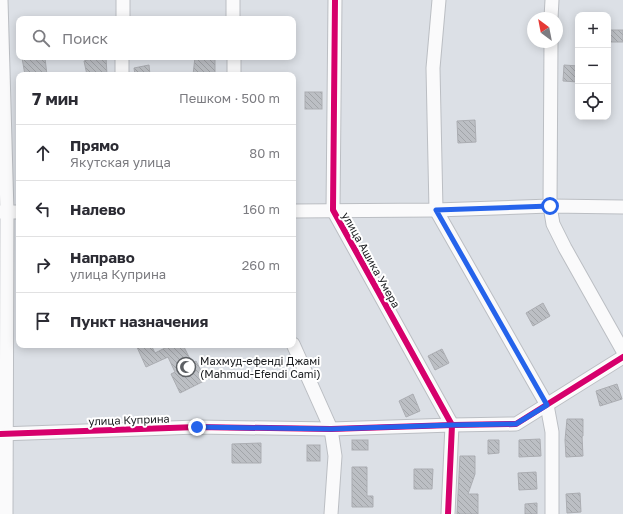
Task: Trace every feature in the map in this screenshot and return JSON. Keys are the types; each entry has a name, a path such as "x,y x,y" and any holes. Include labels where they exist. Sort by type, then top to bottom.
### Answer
{"street":[{"path":"2,0 9,212 3,434 6,514"},
{"path":"123,0 123,16"},
{"path":"233,0 233,16"},
{"name":"улица Ашика Умера","path":"335,0 333,210 452,425"},
{"path":"439,0 433,68 436,210 547,405 552,432 552,514"},
{"path":"551,12 552,0"},
{"path":"551,48 550,206 554,224 565,248 623,351"},
{"path":"122,60 122,72"},
{"path":"234,60 234,72"},
{"path":"296,211 436,210 550,206 623,207"},
{"path":"295,348 331,429 335,456 332,514"},
{"name":"улица Куприна","path":"3,434 197,427 331,429 516,424 623,357"},
{"path":"448,514 452,425"}],"building":[{"path":"611,30 623,30 623,42 611,42"},
{"path":"22,60 45,60 47,72 24,72"},
{"path":"106,60 107,72 86,72 84,61"},
{"path":"195,60 215,60 215,72 193,72"},
{"path":"149,65 150,72 135,72 134,68"},
{"path":"564,65 575,66 575,82 563,81"},
{"path":"305,92 322,92 322,109 305,109"},
{"path":"475,120 476,142 458,143 457,121"},
{"path":"543,303 550,316 533,326 526,313"},
{"name":"Махмуд-ефенді Джамі (Mahmud-Efendi Cami)","path":"137,348 152,348 155,353 165,348 184,348 192,363 196,361 206,380 180,393 171,374 175,372 168,357 146,367"},
{"path":"442,349 449,363 435,370 428,356"},
{"path":"617,384 622,399 600,406 596,391"},
{"path":"413,394 420,411 406,417 399,401"},
{"path":"567,419 583,419 583,456 566,457 565,440"},
{"path":"540,439 541,456 519,457 519,440"},
{"path":"352,440 368,440 368,450 352,450"},
{"path":"488,440 499,440 499,453 488,454"},
{"path":"261,443 261,463 232,463 232,444"},
{"path":"307,445 320,445 320,461 307,461"},
{"path":"460,456 475,456 475,474 468,494 478,494 478,514 457,514"},
{"path":"352,467 367,467 367,496 373,496 373,507 352,507"},
{"path":"414,469 433,469 432,489 414,489"},
{"path":"536,472 537,489 519,490 518,473"},
{"path":"580,493 581,512 567,513 566,494"},
{"path":"537,503 537,514 525,514 525,504"}],"cycle path":[{"path":"335,0 333,210 452,425 448,514"},
{"path":"0,434 197,427 331,429 516,424 623,357"}],"place":[{"name":"Махмуд-ефенді Джамі (Mahmud-Efendi Cami)","path":"186,367"}],"route":[{"path":"197,427 331,429 516,424 547,405 436,210 550,206"}]}
